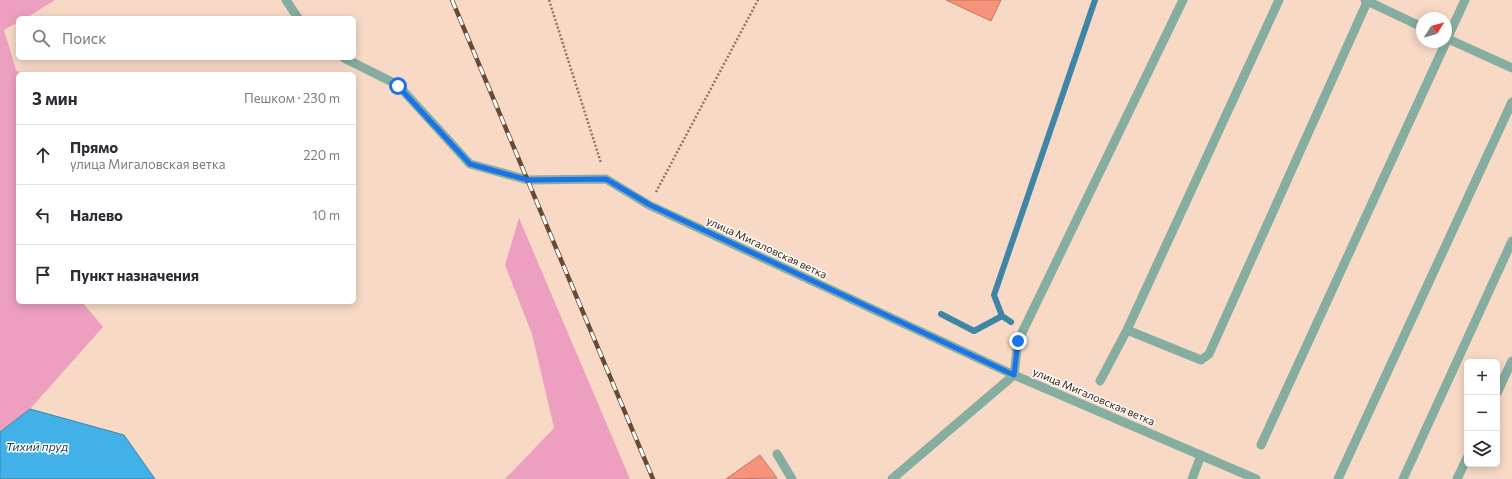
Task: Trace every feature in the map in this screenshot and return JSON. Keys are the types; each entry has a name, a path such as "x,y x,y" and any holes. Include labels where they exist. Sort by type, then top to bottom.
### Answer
{"lane":[{"path":"286,0 297,16"},
{"path":"892,479 1014,375 1018,341 1183,0"},
{"path":"1100,382 1127,330 1279,0"},
{"path":"1127,330 1201,360 1209,354 1367,0 1416,24"},
{"path":"1452,27 1465,0"},
{"path":"1452,43 1512,68"},
{"path":"1261,445 1442,48"},
{"path":"348,60 398,86 470,164 528,180 606,179"},
{"path":"1338,479 1512,102"},
{"name":"улица Мигаловская ветка","path":"606,179 650,205 1014,375 1256,479"},
{"path":"1403,479 1512,241"},
{"path":"1500,387 1512,361"},
{"path":"777,454 792,479"},
{"path":"1192,479 1201,455"},
{"path":"1457,479 1464,464"}],"path":[{"path":"549,0 606,179"},
{"path":"650,205 758,0"}],"shaded area":[{"path":"0,0 55,0 29,16 16,16 16,23 4,30 16,70 18,72 16,72 16,304 84,304 103,327 30,409 0,432"},
{"path":"519,218 630,479 505,479 554,428 532,334 505,265"}],"water":[{"name":"Тихий пруд","path":"30,409 124,435 155,479 0,479 0,432"}],"building":[{"path":"946,0 1001,0 991,21"},
{"path":"760,455 777,478 726,479"}],"waterway":[{"path":"1011,322 1002,316 994,295 1095,0"},
{"path":"941,314 974,331 1002,316"}],"railway":[{"path":"452,0 653,479"}],"route":[{"path":"398,86 470,164 528,180 606,179 650,205 1014,375 1018,341"}]}
